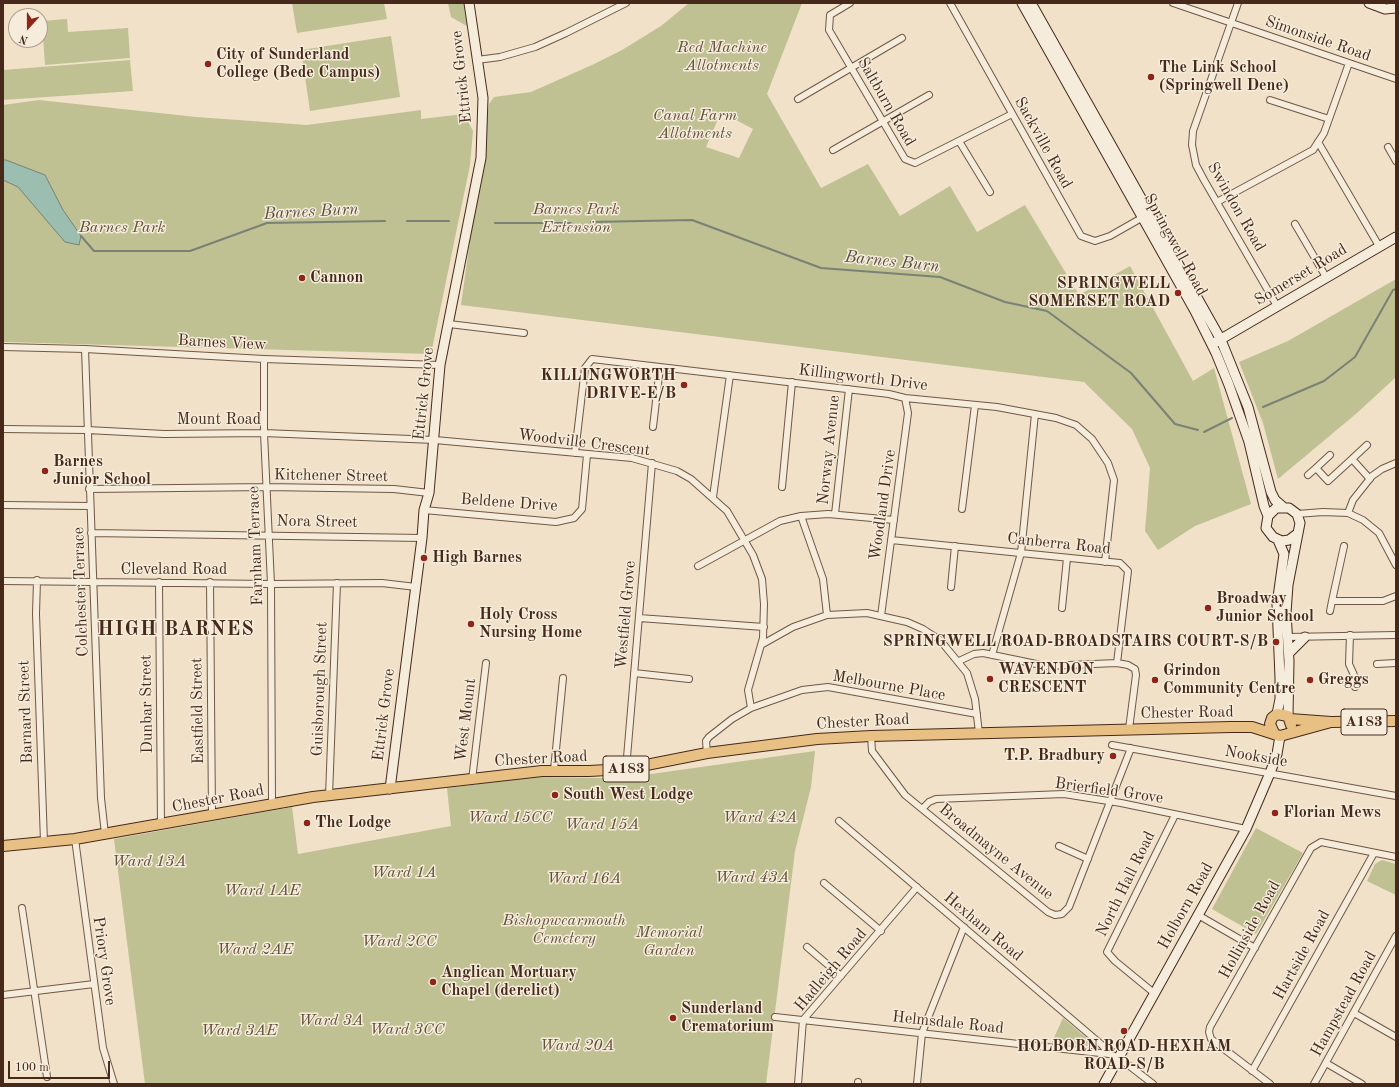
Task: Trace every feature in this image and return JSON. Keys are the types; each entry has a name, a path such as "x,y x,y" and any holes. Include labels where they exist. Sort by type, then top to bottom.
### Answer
{"main road":[{"name":"Ettrick Grove","path":"390,789 422,538 424,510 429,493 435,440 440,365 481,158 483,98 468,3"},
{"name":"Springwell Road","path":"1022,3 1146,216 1221,340 1248,407 1271,492 1275,500 1283,507 1291,509 1297,514"},
{"name":"Springwell Road","path":"1031,3 1146,216 1212,344 1230,385 1249,442 1264,506 1268,516 1266,528 1270,535 1278,540 1284,554 1277,604 1280,678 1274,717"},
{"path":"1369,3 1385,9 1396,8"},
{"name":"Somerset Road","path":"1212,344 1396,237"},
{"path":"1268,516 1276,508 1283,507"},
{"path":"1274,717 1270,728 1280,734 1291,726 1289,718 1289,653 1286,613 1297,534 1300,523 1297,514"},
{"path":"1278,540 1289,540 1297,534"},
{"path":"1289,653 1306,637"},
{"name":"A183","path":"1274,717 1331,722 1396,721"},
{"name":"Chester Road","path":"1252,727 1274,717"},
{"name":"A183","path":"1280,734 1331,722"},
{"name":"Chester Road","path":"3,846 75,839 162,825 272,804 329,796 554,770 589,771 626,769 707,753 817,739 979,733 1252,727 1280,734"},
{"name":"Holborn Road","path":"1104,1084 1246,829 1277,754 1280,734"}],"street":[{"path":"477,60 500,57 534,47 626,3"},
{"name":"Saltburn Road","path":"850,3 830,15 828,30 905,159 915,163 1012,114"},
{"name":"Sackville Road","path":"950,3 1081,236 1095,241 1110,236 1146,216"},
{"name":"Simonside Road","path":"1172,3 1396,79"},
{"name":"Swindon Road","path":"1238,3 1193,131 1192,145 1196,165 1278,306"},
{"path":"798,99 902,38"},
{"path":"1217,202 1313,150 1324,133 1349,63"},
{"path":"833,150 882,120 929,95"},
{"path":"1270,100 1329,119"},
{"path":"959,141 990,192"},
{"path":"1318,142 1379,246"},
{"path":"1388,146 1396,161"},
{"path":"1295,224 1326,277"},
{"path":"448,324 524,333"},
{"name":"Barnes View","path":"3,348 85,349 264,359 440,365"},
{"name":"Colchester Terrace","path":"85,349 101,798 105,834"},
{"name":"Farnham Terrace","path":"264,359 264,433 271,584 272,804"},
{"name":"Killingworth Drive","path":"575,453 585,368 592,359 849,389 888,394 905,398 975,405 1056,418 1076,425 1092,439 1108,463 1114,480 1105,562"},
{"path":"652,427 660,367"},
{"path":"713,497 730,375"},
{"path":"782,487 792,382"},
{"name":"Norway Avenue","path":"835,514 849,389"},
{"name":"Woodland Drive","path":"881,616 908,413 905,398"},
{"path":"962,509 975,405"},
{"path":"992,655 1021,553 1035,414"},
{"name":"Mount Road","path":"3,429 87,430 164,434 264,433 435,440"},
{"name":"Woodville Crescent","path":"435,440 632,458 677,471 691,479 713,497 727,511 745,540 762,579 764,627 761,645 747,693 751,708"},
{"path":"1316,468 1328,481 1367,445"},
{"name":"Beldene Drive","path":"424,510 556,522 574,518 582,509 587,455"},
{"path":"1308,475 1330,455"},
{"path":"1352,459 1370,478"},
{"name":"Westfield Grove","path":"626,769 652,463"},
{"path":"1348,513 1353,500 1370,478 1382,468 1396,463"},
{"name":"Kitchener Street","path":"89,489 267,487 394,490 429,493"},
{"path":"3,505 90,506"},
{"path":"1297,514 1323,512 1348,513 1363,520 1379,533 1396,565"},
{"path":"698,566 780,521 801,516 835,514 894,520"},
{"path":"801,516 823,579 828,615"},
{"name":"Nora Street","path":"91,533 269,534 422,538"},
{"name":"Canberra Road","path":"891,540 1120,563 1128,571 1117,663"},
{"path":"950,587 955,546"},
{"path":"1330,611 1344,546"},
{"path":"1062,608 1067,558"},
{"name":"Cleveland Road","path":"3,581 37,580 271,584 382,583 416,587"},
{"name":"Barnard Street","path":"37,580 36,614 44,842"},
{"name":"Dunbar Street","path":"159,582 162,825"},
{"name":"Eastfield Street","path":"210,582 212,816"},
{"name":"Guisborough Street","path":"329,796 337,583"},
{"path":"1332,601 1383,601 1396,596"},
{"path":"761,645 793,627 828,615 867,613 907,622 923,629 940,640 959,661 967,673 972,686 979,733"},
{"path":"639,618 764,627"},
{"path":"1350,635 1349,664 1354,675 1355,688"},
{"path":"1288,637 1396,635"},
{"path":"959,661 974,654 992,655 1030,664 1046,666 1117,663 1128,665 1135,669 1136,675 1129,730"},
{"name":"West Mount","path":"472,780 486,663"},
{"path":"1377,664 1396,663"},
{"path":"634,673 689,679"},
{"path":"554,770 563,678"},
{"name":"Melbourne Place","path":"751,708 802,690 828,687 977,714"},
{"path":"707,753 706,741 709,737 732,719 751,708"},
{"name":"Broadmayne Avenue","path":"871,736 872,751 905,795 1051,914 1058,915 1067,910 1112,802 1131,748"},
{"name":"Nookside","path":"1112,745 1396,796"},
{"path":"1116,788 1121,803"},
{"name":"Brierfield Grove","path":"922,809 929,802 936,799 1064,794 1121,803 1246,829"},
{"path":"1103,800 1108,810"},
{"name":"North Hall Road","path":"1154,993 1115,961 1107,952 1175,815"},
{"name":"Hexham Road","path":"839,821 1102,1045 1108,1054"},
{"name":"Priory Grove","path":"75,839 103,1048 114,1084"},
{"name":"Hollinside Road","path":"1270,1084 1213,1041 1209,1032 1255,948 1311,848 1321,842 1396,857"},
{"path":"1059,846 1088,859"},
{"name":"Hartside Road","path":"1252,1071 1374,853"},
{"path":"824,883 880,931"},
{"name":"Hadleigh Road","path":"798,1084 804,1020 917,888"},
{"path":"22,908 36,991 47,1077"},
{"path":"1198,915 1255,948"},
{"path":"917,1084 922,1033 964,927"},
{"name":"Hampstead Road","path":"1314,1084 1396,936"},
{"path":"807,947 841,976"},
{"path":"3,995 94,984"},
{"path":"1354,1013 1396,1037"},
{"name":"Helmsdale Road","path":"775,1017 1108,1054 1118,1057"},
{"path":"1118,1057 1153,1084"},
{"path":"1326,1063 1362,1084"}],"green space":[{"path":"292,3 384,3 387,19 297,33"},
{"path":"448,3 469,3 472,29 451,17"},
{"name":"Barnes Park Extension","path":"689,3 802,3 767,94 821,188 868,164 900,216 950,186 977,232 1025,205 1079,295 1130,266 1193,381 1214,368 1251,504 1195,526 1158,550 1145,531 1150,468 1132,429 1084,382 461,305 489,104 494,97 531,92 622,50 661,26","holes":["721,112 753,129 739,158 706,147"]},
{"path":"67,19 68,32 128,28 130,58 45,65 44,48 48,48 48,21"},
{"path":"391,36 400,97 310,111 301,50"},
{"path":"130,60 133,91 3,100 3,70"},
{"name":"Barnes Park","path":"39,100 196,117 307,125 421,110 421,119 464,114 473,131 470,165 431,354 3,342 3,105"},
{"path":"1396,279 1396,377 1357,413 1278,479 1263,423 1239,362 1288,341"},
{"name":"Bishopwearmouth Cemetery","path":"815,751 811,787 795,851 766,1084 145,1084 114,839 292,807 298,854 451,826 447,788 536,777 602,778 637,776"},
{"path":"1256,828 1303,853 1256,934 1212,909"},
{"path":"1382,860 1396,864 1396,895 1367,881 1375,864"},
{"path":"1063,1018 1097,1047 1052,1042"}],"shaded area":[{"path":"3,160 45,175 63,210 81,236 79,245 65,242 18,187 3,180"}],"waterway":[{"name":"Barnes Burn","path":"591,222 692,220 821,268 940,277 1005,302 1047,311 1131,373 1175,424 1198,430"},
{"name":"Barnes Burn","path":"81,236 94,251 190,251 267,223 385,221"},
{"name":"Barnes Burn","path":"407,221 449,221"},
{"path":"495,223 571,223"},
{"name":"Barnes Burn","path":"1263,407 1324,381 1355,357 1393,290 1396,289"},
{"path":"1204,432 1232,418"}],"place":[{"name":"City of Sunderland College (Bede Campus)","path":"208,64"},
{"name":"The Link School (Springwell Dene)","path":"1151,77"},
{"name":"Cannon","path":"302,278"},
{"name":"SPRINGWELL SOMERSET ROAD","path":"1178,293"},
{"name":"KILLINGWORTH DRIVE-E/B","path":"684,385"},
{"name":"Barnes Junior School","path":"45,471"},
{"name":"High Barnes","path":"424,558"},
{"name":"Broadway Junior School","path":"1208,608"},
{"name":"Holy Cross Nursing Home","path":"471,624"},
{"name":"SPRINGWELL ROAD-BROADSTAIRS COURT-S/B","path":"1276,642"},
{"name":"WAVENDON CRESCENT","path":"990,679"},
{"name":"Grindon Community Centre","path":"1155,680"},
{"name":"Greggs","path":"1310,680"},
{"name":"T.P. Bradbury","path":"1113,756"},
{"name":"South West Lodge","path":"555,795"},
{"name":"Florian Mews","path":"1275,813"},
{"name":"The Lodge","path":"307,823"},
{"name":"Anglican Mortuary Chapel (derelict)","path":"433,982"},
{"name":"Sunderland Crematorium","path":"673,1018"},
{"name":"HOLBORN ROAD-HEXHAM ROAD-S/B","path":"1124,1031"}],"district":[{"name":"HIGH BARNES","path":"176,630"}],"park label":[{"name":"Red Machine Allotments","path":"722,57"},
{"name":"Canal Farm Allotments","path":"695,125"},
{"name":"Ward 15CC","path":"510,818"},
{"name":"Ward 42A","path":"760,818"},
{"name":"Ward 15A","path":"602,825"},
{"name":"Ward 13A","path":"149,862"},
{"name":"Ward 1A","path":"404,873"},
{"name":"Ward 43A","path":"752,878"},
{"name":"Ward 16A","path":"584,879"},
{"name":"Ward 1AE","path":"262,891"},
{"name":"Ward 2CC","path":"399,942"},
{"name":"Memorial Garden","path":"669,942"},
{"name":"Ward 2AE","path":"255,950"},
{"name":"Ward 3A","path":"331,1021"},
{"name":"Ward 3CC","path":"407,1030"},
{"name":"Ward 3AE","path":"239,1031"},
{"name":"Ward 20A","path":"577,1046"}]}
